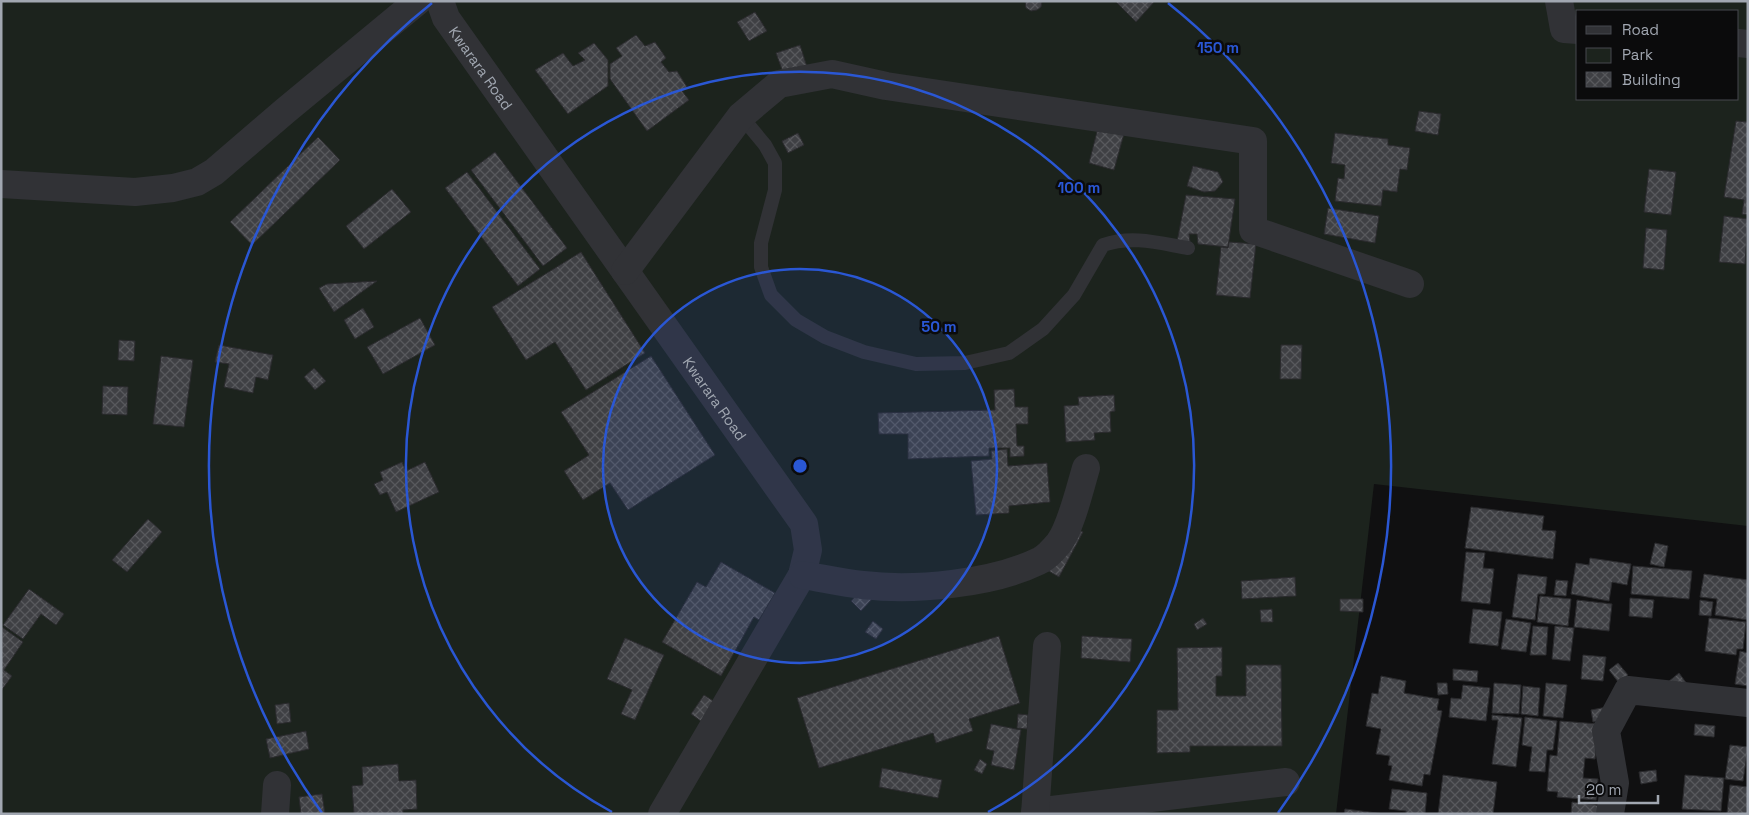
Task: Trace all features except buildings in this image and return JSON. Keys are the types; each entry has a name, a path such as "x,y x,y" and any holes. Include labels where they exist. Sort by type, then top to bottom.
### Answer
{"street":[{"path":"1,184 135,192 173,188 197,182 214,172 418,1"},
{"name":"Kwarara Road","path":"440,1 446,18 804,524 808,550 802,575 662,814"},
{"path":"1559,1 1564,29 1576,30"},
{"path":"624,270 741,116 779,84 832,74 886,86 1253,141 1253,230 1410,284"},
{"path":"802,575 863,585 910,587 973,581 1018,569 1041,560 1059,543 1073,511 1086,468"},
{"path":"1047,646 1035,813 1286,782"},
{"path":"1610,814 1615,783 1606,731 1628,690 1748,703"},
{"path":"275,814 277,784"}],"lane":[{"path":"741,116 765,144 775,163 776,190 761,243 761,268 771,294 796,320 826,337 864,352 916,364 965,363 1009,352 1043,329 1074,295 1103,245 1116,240 1133,239 1188,248"}],"green space":[{"path":"1,1 1748,1 1748,526 1374,484 1336,814 1,814"}]}
